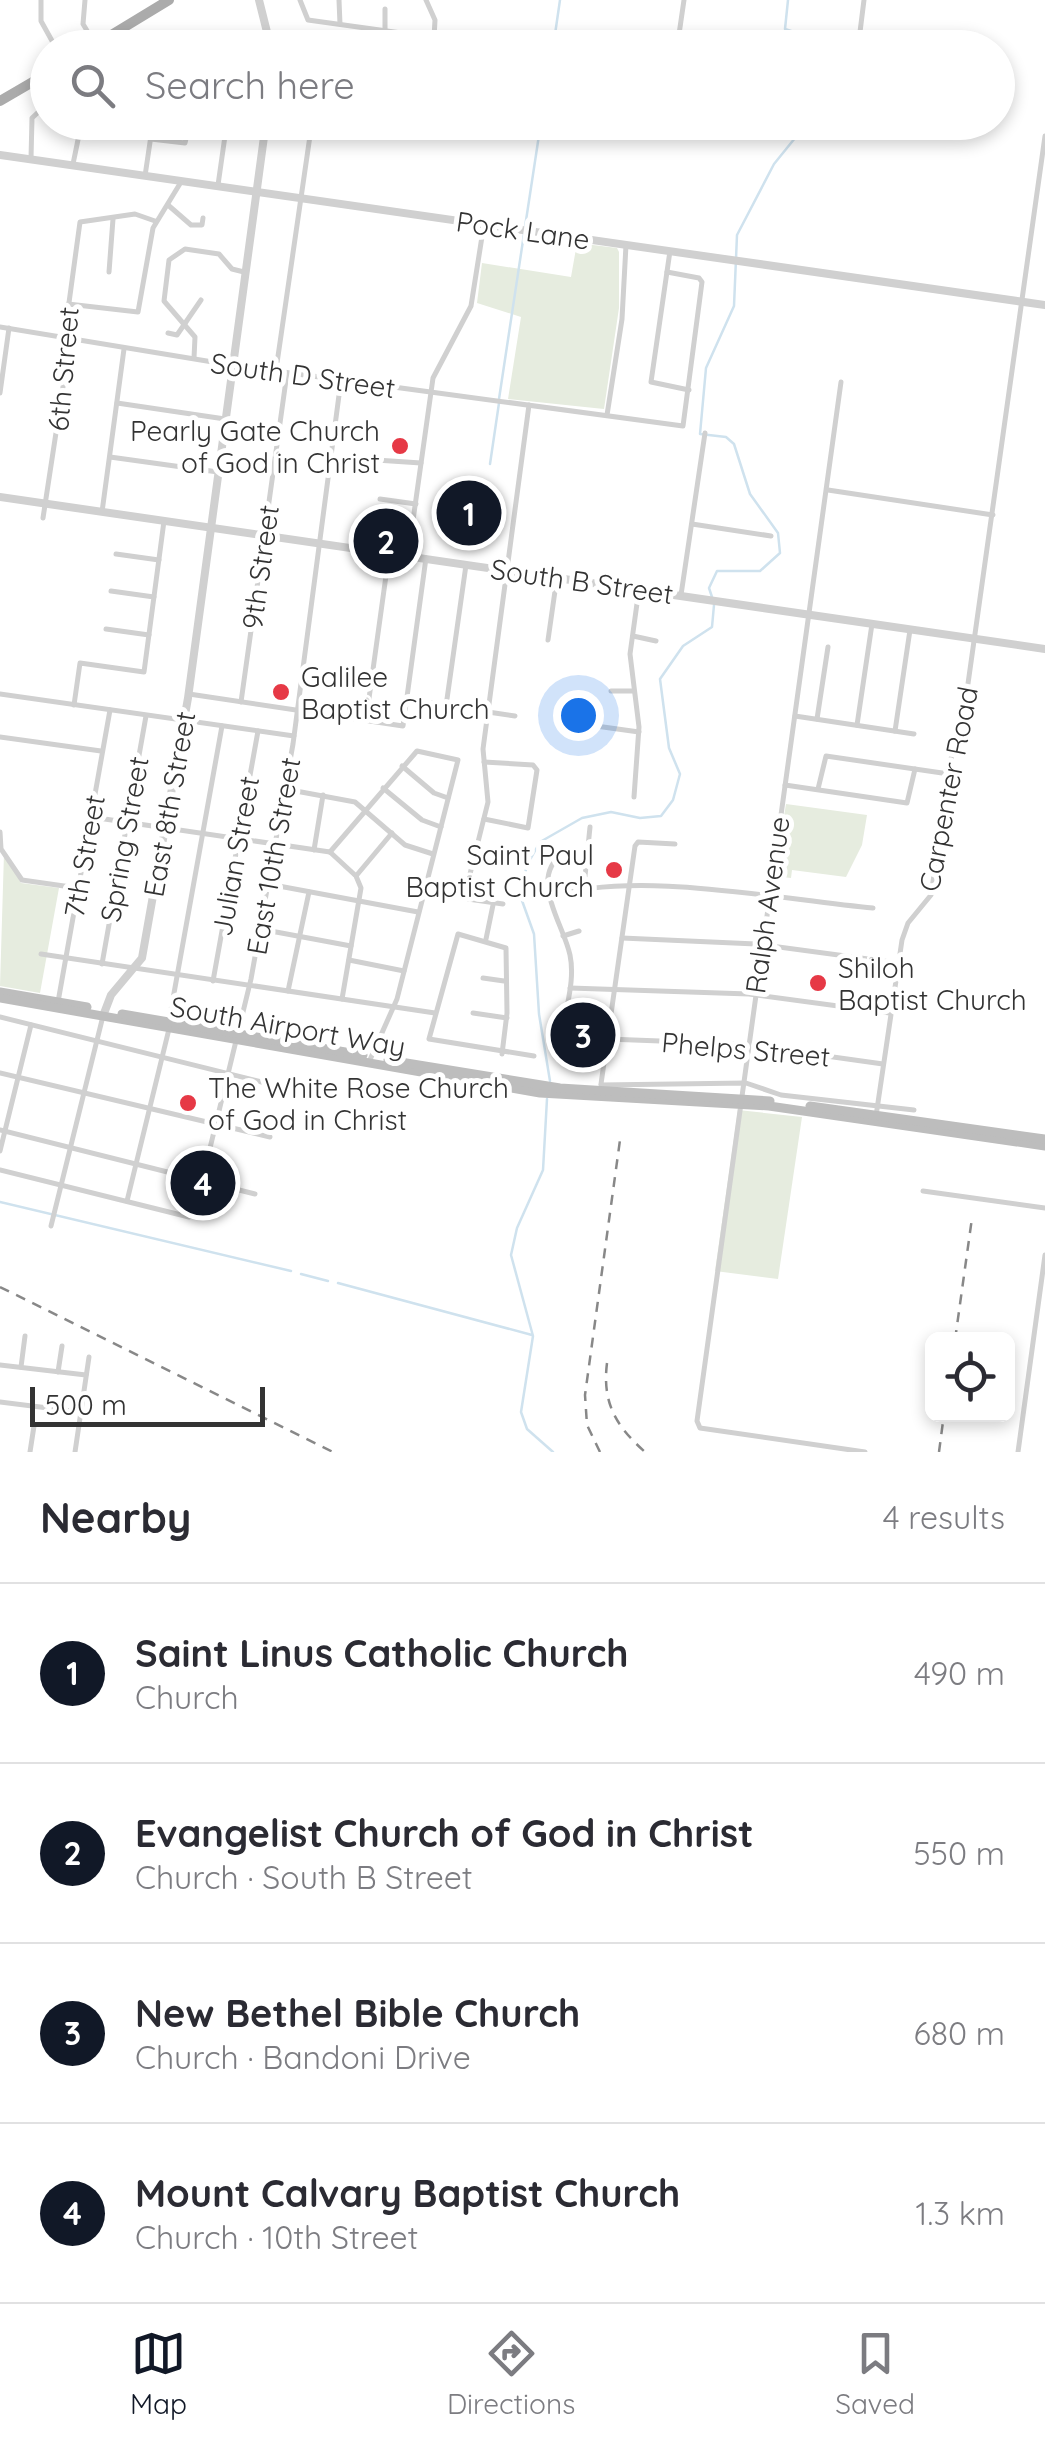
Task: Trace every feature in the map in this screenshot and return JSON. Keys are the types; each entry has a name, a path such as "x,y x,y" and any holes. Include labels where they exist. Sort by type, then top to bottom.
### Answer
{"main road":[{"path":"119,30 169,0"},
{"path":"0,102 30,84"},
{"name":"South Airport Way","path":"0,995 58,1002 104,1014"},
{"name":"South Airport Way","path":"0,995 549,1090 738,1100 1045,1143"},
{"name":"South Airport Way","path":"549,1090 600,1088 877,1112 1045,1143"}],"street":[{"path":"41,0 41,21 46,30"},
{"path":"85,30 86,0"},
{"path":"259,0 266,30"},
{"path":"300,0 308,20 385,30 385,9"},
{"path":"340,0 340,24"},
{"path":"426,0 435,20 434,30"},
{"path":"680,30 684,0"},
{"path":"860,30 864,0"},
{"name":"Carpenter Road","path":"877,1112 906,926 931,895 975,639 1045,136"},
{"path":"31,140 31,158"},
{"path":"74,164 78,140"},
{"path":"145,176 151,140"},
{"path":"158,140 184,144 185,140"},
{"path":"218,186 224,140"},
{"name":"East 8th Street","path":"51,1226 104,1014 116,989 137,969 165,828 188,694 263,140"},
{"path":"276,370 309,140"},
{"name":"Pock Lane","path":"0,155 1045,305"},
{"path":"68,304 138,312 156,221 181,181"},
{"path":"168,205 191,225 202,225 203,218"},
{"path":"109,272 114,219 135,214 156,221"},
{"name":"6th Street","path":"44,518 70,341 68,304 82,220 114,219"},
{"path":"408,556 430,393 439,361 472,306 484,224"},
{"path":"607,415 622,319 626,245"},
{"path":"194,359 195,338 164,301 172,258 186,249 216,253 232,269 244,272"},
{"path":"667,272 699,278 702,282 689,390 651,382 670,251"},
{"path":"168,333 177,334 186,326 201,300"},
{"name":"South D Street","path":"0,327 124,349 683,426 689,390"},
{"path":"0,393 9,328"},
{"path":"102,512 124,349"},
{"name":"9th Street","path":"242,702 287,372"},
{"name":"East 10th Street","path":"127,1202 192,1216 202,1180 250,986 276,843 342,380"},
{"name":"Ralph Avenue","path":"841,382 738,1100 698,1414 700,1428 864,1452"},
{"path":"117,404 225,419"},
{"path":"503,904 493,905 465,896 489,792 484,762 488,712 530,405"},
{"path":"680,595 705,433"},
{"path":"110,457 218,472"},
{"path":"376,460 421,462"},
{"path":"828,490 994,511"},
{"name":"South B Street","path":"0,497 1045,649"},
{"path":"380,499 416,504"},
{"path":"74,704 80,663 144,672 164,521"},
{"path":"692,524 771,536"},
{"path":"366,720 390,553"},
{"path":"116,554 159,560"},
{"path":"188,694 403,726 426,558"},
{"path":"446,706 466,564"},
{"path":"548,640 557,577"},
{"path":"634,797 639,732 633,691 633,636 639,589"},
{"path":"111,591 154,597"},
{"path":"857,725 872,624"},
{"path":"106,628 149,634"},
{"path":"895,731 910,630"},
{"path":"633,636 656,640"},
{"path":"817,719 828,646"},
{"path":"611,691 633,691"},
{"path":"0,694 294,736"},
{"path":"432,703 456,708"},
{"name":"7th Street","path":"58,1002 110,710"},
{"path":"488,712 514,716"},
{"name":"Spring Street","path":"102,964 146,715"},
{"path":"795,716 914,734"},
{"path":"0,1170 127,1202 163,1056 222,726"},
{"path":"596,726 639,732"},
{"name":"Julian Street","path":"214,980 258,731"},
{"path":"0,737 102,752"},
{"path":"330,852 402,766 422,750 458,760 394,1006 370,1060"},
{"path":"818,790 826,756 949,774"},
{"path":"484,762 532,765 537,770 528,828 484,819"},
{"path":"402,766 434,793 450,799"},
{"path":"785,784 907,803 915,769"},
{"path":"384,788 419,818 441,826"},
{"path":"285,789 350,800 409,847 432,854"},
{"path":"314,850 323,795"},
{"path":"91,817 330,852 356,876 361,888 342,999"},
{"path":"584,886 590,827"},
{"path":"2,832 1,848 22,880 78,888"},
{"path":"356,876 392,833"},
{"path":"675,844 636,843 600,1088 741,1083 767,1092 877,1112 914,1110"},
{"path":"563,853 550,868 550,897 570,959 570,988 561,1044 566,1060 604,1062"},
{"path":"475,855 501,864"},
{"path":"268,884 418,912"},
{"path":"550,897 584,886 768,894 873,908"},
{"path":"288,991 309,891"},
{"path":"486,939 493,905"},
{"path":"260,929 351,946"},
{"path":"563,936 579,930"},
{"path":"502,1054 505,946 456,934 430,1039 502,1054 534,1056"},
{"path":"622,938 761,944 898,964"},
{"path":"42,954 434,1013"},
{"path":"349,960 404,971"},
{"path":"483,978 506,981"},
{"path":"570,988 754,994 891,1013"},
{"path":"473,1013 506,1018"},
{"path":"0,1017 282,1087"},
{"path":"0,1152 2,1130 31,1025"},
{"name":"Phelps Street","path":"608,1039 746,1044 884,1064"},
{"path":"0,1073 270,1136"},
{"path":"2,1130 255,1194"},
{"path":"923,1191 1045,1208"},
{"path":"1018,1452 1045,1254"},
{"path":"21,1367 25,1336"},
{"path":"58,1372 62,1346"},
{"path":"74,1452 88,1357"},
{"path":"0,1365 86,1375"},
{"path":"0,1402 80,1412"},
{"path":"30,1452 34,1426"}],"shaded area":[{"path":"577,243 617,248 619,252 619,308 604,409 508,399 521,317 477,303 482,263 571,277"},
{"path":"786,804 867,815 862,845 846,877 792,870 791,878 774,876"},
{"path":"4,853 21,883 59,888 40,993 0,986"},
{"path":"738,1110 802,1117 778,1279 715,1271"}],"waterway":[{"path":"556,30 560,0"},
{"path":"788,0 788,30"},
{"path":"525,227 538,140"},
{"path":"712,597 709,588 717,571 760,571 780,553 778,533 750,494 734,444 726,437 700,434 706,368 734,306 737,235 774,164 793,140"},
{"path":"499,399 524,234"},
{"path":"490,464 499,403"},
{"path":"550,1081 539,1014 534,934 520,895 527,865 540,842 582,818 611,812 640,818 661,816 673,800 680,774 669,748 660,679 683,646 712,627 714,605"},
{"path":"547,1099 543,1170 517,1228 511,1255 533,1336 521,1412 527,1429 553,1452"},
{"path":"0,1202 291,1271"},
{"path":"301,1274 328,1281"},
{"path":"338,1283 532,1335"}],"railway":[{"path":"600,1452 587,1425 585,1395 620,1140"},
{"path":"956,1332 972,1218"},
{"path":"0,1287 333,1452"},
{"path":"607,1363 607,1390 613,1413 645,1452"},
{"path":"939,1452 943,1422"}],"place":[{"name":"Pearly Gate Church of God in Christ","path":"400,446"},
{"name":"Saint Linus Catholic Church","path":"469,513"},
{"name":"Evangelist Church of God in Christ","path":"386,541"},
{"name":"Galilee Baptist Church","path":"281,692"},
{"name":"Saint Paul Baptist Church","path":"614,870"},
{"name":"Shiloh Baptist Church","path":"818,983"},
{"name":"New Bethel Bible Church","path":"583,1035"},
{"name":"The White Rose Church of God in Christ","path":"188,1103"},
{"name":"Mount Calvary Baptist Church","path":"203,1183"}]}
